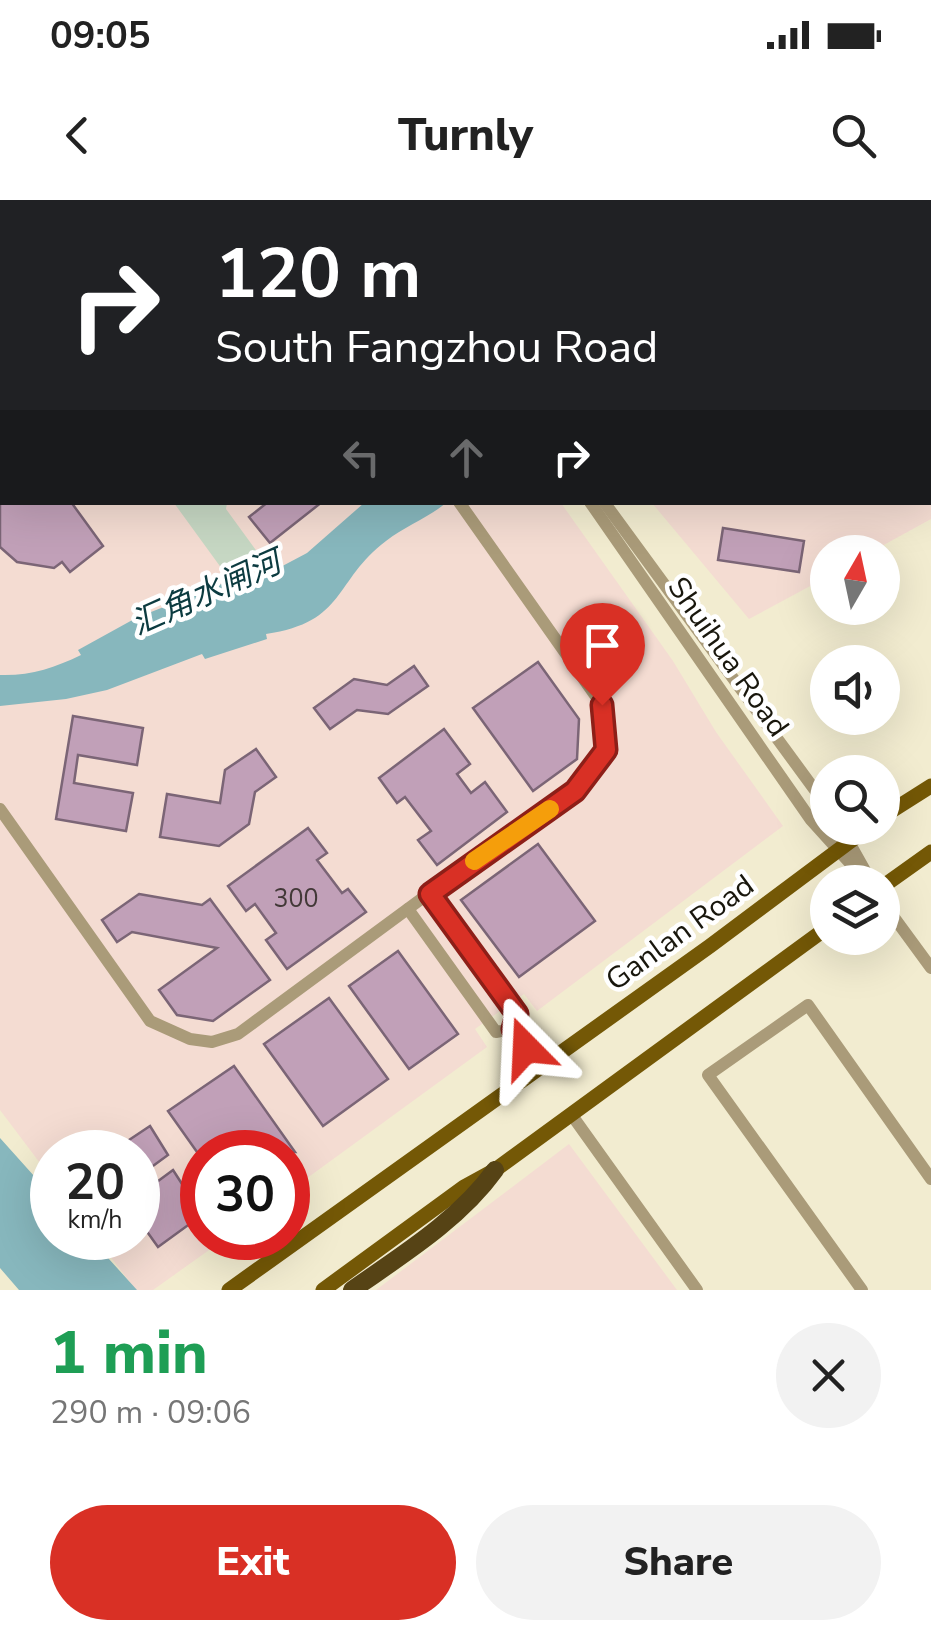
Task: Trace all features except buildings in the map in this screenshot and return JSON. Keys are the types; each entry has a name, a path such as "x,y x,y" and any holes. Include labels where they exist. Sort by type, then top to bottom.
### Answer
{"highway":[{"path":"337,1287 416,1245 480,1190 494,1170"}],"main road":[{"path":"900,806 931,786"},
{"name":"Ganlan Road","path":"229,1290 540,1066 836,845"},
{"path":"900,874 931,852"},
{"path":"494,1170 810,940"}],"street":[{"name":"Shuihua Road","path":"592,505 810,819"},
{"name":"Shuihua Road","path":"606,505 810,783"},
{"path":"0,808 150,1021 190,1039 212,1042 238,1034 575,791 606,750 602,705 462,507"},
{"path":"430,894 517,1014 513,1029"},
{"path":"408,909 496,1032 513,1029"},
{"path":"900,926 931,968"},
{"path":"862,1290 708,1075 808,1005 931,1179"},
{"path":"513,1029 540,1066"},
{"path":"571,1114 697,1290"}],"shaded area":[{"path":"0,505 562,505 783,826 537,1011 524,994 475,1029 487,1047 310,1176 310,1130 180,1130 180,1260 195,1260 153,1290 136,1290 113,1260 160,1260 160,1130 30,1130 30,1150 0,1110"},
{"path":"654,505 931,505 931,519 900,536 810,535 810,586 749,619"},
{"path":"569,1144 677,1290 376,1290"}],"green space":[{"path":"175,505 227,505 258,553 222,569"}],"water":[{"name":"汇角水闸河","path":"362,505 443,505 386,541 326,610 311,620 266,634 267,639 205,659 202,654 107,690 0,706 0,675 32,673 61,664 81,655 78,650 136,618 229,581 233,586 273,571 307,553"},
{"path":"0,1138 30,1171 30,1260 110,1260 137,1290 19,1290 0,1268"}],"slow traffic":[{"path":"474,861 550,809"}],"route":[{"path":"526,1048 513,1029 517,1014 430,894 575,791 606,750 602,705"}]}
